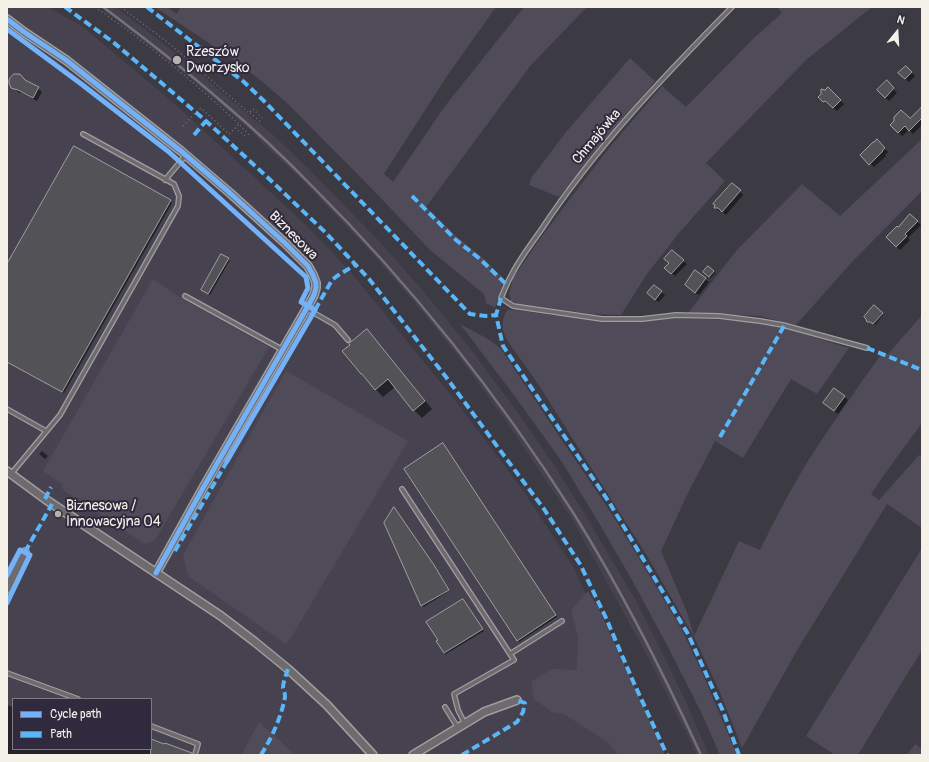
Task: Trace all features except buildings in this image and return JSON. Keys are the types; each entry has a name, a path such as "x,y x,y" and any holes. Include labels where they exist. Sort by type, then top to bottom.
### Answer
{"street":[{"name":"Biznesowa","path":"7,19 66,60 186,154 285,243 308,266 316,283 314,295 156,573"},
{"path":"9,472 44,499 221,616 255,642 288,669 326,705 373,755"},
{"path":"7,589 25,552"},
{"path":"413,755 484,712 517,700"}],"lane":[{"name":"Chmajówka","path":"732,7 691,48 648,95 602,148 559,202 511,275 501,298 513,306 602,319 642,319 676,315 719,316 760,320 867,348"},
{"path":"9,472 60,415 178,206 179,196 174,184 82,134"},
{"path":"165,180 186,154"},
{"path":"185,296 283,350"},
{"path":"306,309 335,325 348,340"},
{"path":"7,409 46,431"},
{"path":"402,489 514,660 454,694 458,710 465,724"},
{"path":"510,654 562,621"},
{"path":"7,673 75,698"},
{"path":"445,707 458,728"},
{"path":"152,726 198,744 195,755"}],"path":[{"path":"95,7 165,59 218,103 249,135"},
{"path":"121,7 171,46 261,122"},
{"path":"183,126 201,108 229,134 239,124"},
{"path":"249,112 253,109 262,118"},
{"path":"235,128 245,136"}],"shaded area":[{"path":"7,7 48,7 83,27 176,105 307,226 349,270 454,399 522,489 574,568 661,755 296,755 259,722 241,755 7,755"},
{"path":"100,7 116,7 178,55 270,132 307,167 380,242 425,293 469,347 552,462 635,599 687,704 709,755 697,755 650,661 572,519 503,417 459,357 371,252 301,179 250,130 181,70"},
{"path":"155,7 167,7 177,14 180,7 496,7 447,76 384,174 393,182 445,106 524,7 587,7 531,65 426,207 458,238 482,257 504,279 495,308 486,303 484,294 430,250 288,104 234,60"},
{"path":"777,7 872,7 806,60 706,163 725,181 679,233 647,274 621,315 593,314 520,304 511,301 509,294 513,278 537,243 609,148 662,86 686,107 754,38 782,13"},
{"path":"630,58 655,81 559,197 529,185 532,177 566,132"},
{"path":"922,139 922,191 851,263 796,325 759,316 688,313 736,251 802,184 840,216"},
{"path":"153,279 181,298 269,347 155,540 145,544 63,490 62,484 43,471"},
{"path":"507,310 608,321 700,318 749,322 782,327 849,348 817,394 791,379 743,458 715,441 687,495 661,551 687,612 694,636 739,541 760,550 800,475 843,408 882,353 888,354 922,315 922,423 871,494 879,500 919,455 922,457 922,528 887,504 799,647 742,748 719,690 694,637 646,554 540,387 507,340 502,325"},
{"path":"460,324 488,339 501,349 604,502 681,628 703,674 737,755 720,755 701,712 667,645 599,523 562,462 514,395"},
{"path":"286,371 408,441 286,644 188,576 183,555"},
{"path":"922,548 922,651 858,755 835,755 806,736"},
{"path":"588,591 598,607 665,755 618,755 609,743 564,714 552,712 534,699 531,682 552,669 577,670 578,637 571,610"},
{"path":"259,722 296,755 241,755"},
{"path":"915,744 922,749 922,755 907,755"}],"railway":[{"path":"103,7 192,77 280,154 385,263 452,343 516,427 592,543 641,632 701,755"}],"marked path":[{"path":"65,7 113,42 206,121 326,233 369,279 446,377 544,509 580,564 606,618 667,755"},
{"path":"147,7 244,82 264,101 470,314 486,316 496,315"},
{"path":"194,135 206,121"},
{"path":"412,196 456,240 480,259 507,285"},
{"path":"315,310 332,280 355,265"},
{"path":"501,298 496,315 503,346 609,502 688,634 723,711 739,755"},
{"path":"720,437 784,326"},
{"path":"867,348 922,370"},
{"path":"175,551 229,458"},
{"path":"45,499 51,487"},
{"path":"25,552 52,504"},
{"path":"261,755 279,720 285,697 283,688 288,669"},
{"path":"462,755 517,722 523,712 525,703 517,700"}],"cycle path":[{"path":"7,19 66,60 181,151 285,243 308,266 316,283 314,295 308,306 203,488 156,573"},
{"path":"7,29 169,152 306,277 308,288 301,302 315,310 227,461"},
{"path":"7,575 20,550 30,555 7,603"}],"place":[{"name":"Rzeszów Dworzysko","path":"177,60"},
{"name":"Biznesowa / Innowacyjna 04","path":"58,514"}]}
